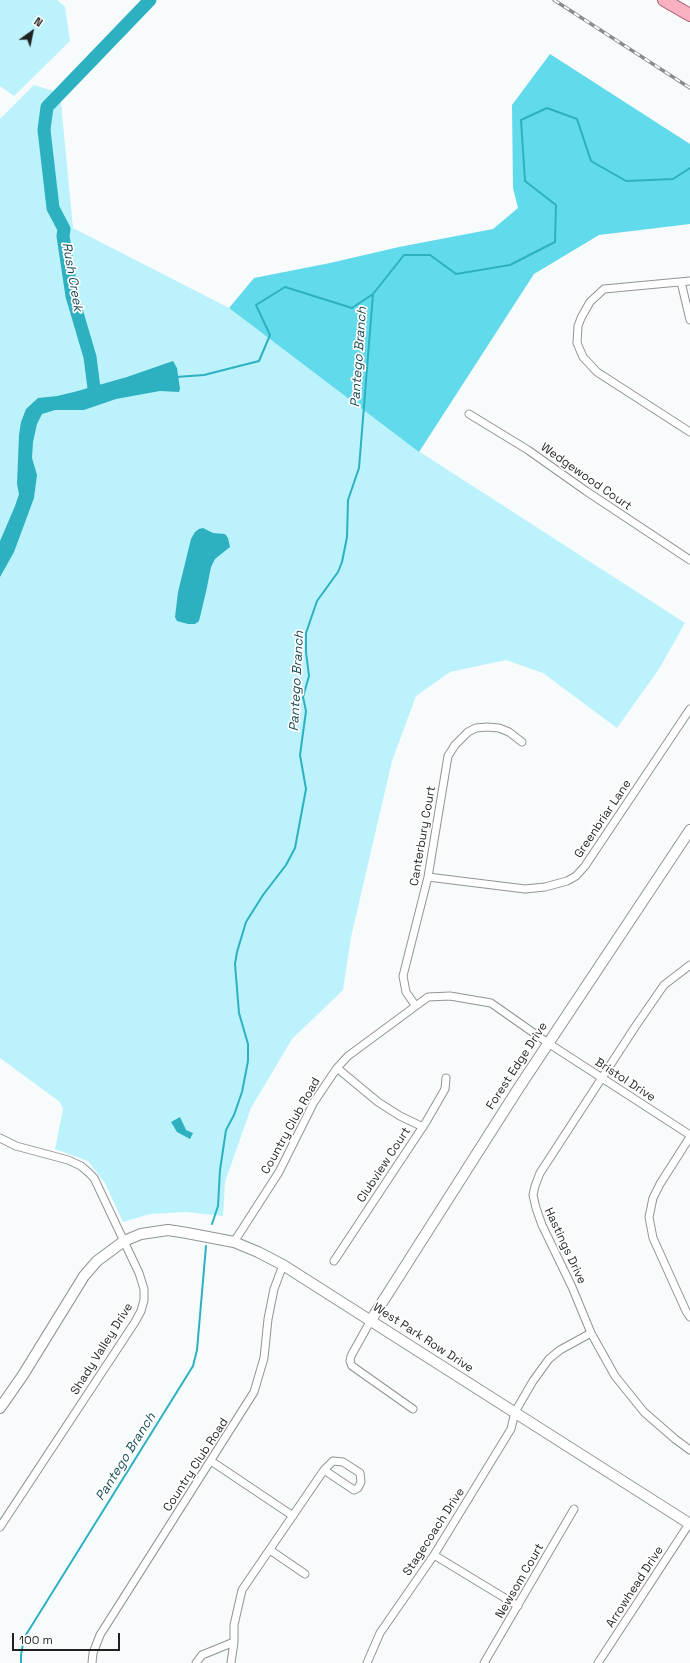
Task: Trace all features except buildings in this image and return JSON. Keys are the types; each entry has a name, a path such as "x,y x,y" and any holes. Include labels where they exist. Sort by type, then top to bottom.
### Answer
{"main road":[{"path":"664,0 690,15"},
{"name":"Forest Edge Drive","path":"371,1320 548,1043 690,830"},
{"name":"West Park Row Drive","path":"0,1408 84,1276 97,1261 124,1241 141,1234 168,1230 187,1232 234,1242 282,1264 690,1524"}],"street":[{"path":"690,281 604,289 590,302 581,318 578,326 577,343 583,357 597,372 690,432"},
{"path":"681,282 690,320"},
{"name":"Wedgewood Court","path":"469,414 528,450 586,491 690,560"},
{"name":"Greenbriar Lane","path":"428,877 526,889 545,887 567,881 576,876 585,866 690,709"},
{"name":"Canterbury Court","path":"414,1005 406,992 403,976 428,877 448,756 468,732 476,728 499,728 509,732 522,742"},
{"name":"Hastings Drive","path":"690,965 664,985 540,1173 533,1195 534,1203 542,1225 572,1287 591,1333 615,1376 644,1412 690,1450"},
{"name":"Country Club Road","path":"234,1242 279,1172 314,1102 337,1068 348,1056 414,1005 424,999 435,996 480,1000 490,1003 548,1043"},
{"name":"Bristol Drive","path":"548,1043 690,1136"},
{"path":"337,1068 378,1102 400,1116 423,1127"},
{"name":"Clubview Court","path":"334,1261 423,1127 445,1090 446,1078"},
{"path":"690,1136 660,1184 653,1198 649,1217 653,1238 690,1317"},
{"name":"Shady Valley Drive","path":"0,1138 16,1146 68,1160 81,1166 94,1178 139,1273 144,1289 144,1300 141,1310 0,1527"},
{"name":"Country Club Road","path":"92,1663 100,1635 254,1392 264,1358 268,1319 274,1289 282,1264"},
{"path":"371,1320 351,1356 350,1361 352,1366 413,1409"},
{"name":"Stagecoach Drive","path":"367,1663 380,1633 434,1555 511,1429 515,1412 533,1381 549,1359 560,1350 591,1333"},
{"path":"211,1461 292,1516"},
{"path":"231,1663 234,1642 234,1625 242,1590 324,1470 333,1461 343,1462 360,1473 361,1482 358,1488 354,1490 324,1470"},
{"name":"Newsom Court","path":"484,1663 574,1509"},
{"name":"Arrowhead Drive","path":"598,1663 690,1524"},
{"path":"270,1550 305,1574"},
{"path":"434,1555 518,1606"},
{"path":"196,1663 202,1655 234,1642"}],"shaded area":[{"path":"0,0 57,0 65,7 70,41 14,96 0,86"},
{"path":"550,54 690,144 690,224 599,235 534,274 419,452 229,308 254,278 330,263 399,247 493,229 518,208 513,188 512,105"},
{"path":"34,85 60,93 73,228 229,308 420,452 685,623 659,669 617,728 543,673 506,660 450,672 416,696 392,761 351,937 343,990 292,1039 251,1108 225,1182 223,1216 186,1212 150,1214 123,1222 105,1183 88,1161 55,1149 63,1109 60,1102 0,1058 0,119"},
{"path":"173,361 177,368 180,389 179,392 160,391 116,399 84,410 55,410 42,414 37,424 33,442 32,458 37,475 34,498 14,552 0,577 0,541 19,494 17,484 19,435 21,422 26,409 38,398 74,392 127,377"},
{"path":"203,528 213,533 225,534 228,538 230,547 215,559 211,567 199,621 195,624 188,624 177,621 175,617 178,592 191,539 195,532"},
{"path":"180,1117 186,1130 193,1133 190,1139 177,1132 171,1122"}],"waterway":[{"name":"Rush Creek","path":"87,398 95,396 90,357 72,296 63,236 64,229 53,208 44,130 47,107 150,0"},
{"name":"Rush Creek","path":"176,377 204,375 259,361 270,335 256,305 285,287 352,308 373,294 404,255 430,255 456,274 510,265 555,242 556,205 525,181 521,120 547,108 577,119 591,161 626,181 673,179 690,168"},
{"name":"Pantego Branch","path":"212,1224 218,1206 220,1170 226,1130 234,1115 242,1092 248,1061 248,1044 239,1013 235,964 237,952 246,922 263,895 286,865 295,848 306,789 300,755 306,711 303,697 309,676 306,652 306,633 317,601 338,572 342,562 347,537 348,500 359,468 373,294"},
{"name":"Pantego Branch","path":"21,1663 24,1638 193,1366 197,1350 206,1246"}],"railway":[{"path":"554,0 690,88"}]}
